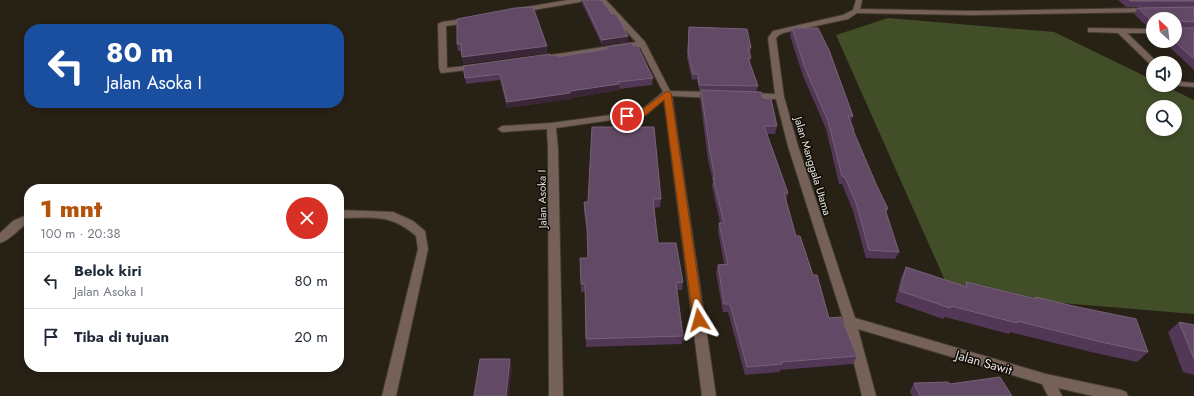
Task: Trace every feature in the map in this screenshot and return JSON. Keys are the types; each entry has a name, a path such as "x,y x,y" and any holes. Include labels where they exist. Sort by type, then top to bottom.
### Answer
{"street":[{"path":"511,12 580,0"},
{"path":"602,0 642,44 667,93 709,396"},
{"path":"859,0 857,11 972,13 1154,10"},
{"name":"Jalan Manggala Utama","path":"857,11 845,17 781,31 773,36 773,46 780,97 793,146 850,322 869,396"},
{"path":"480,18 442,24 443,68 446,72 487,65"},
{"path":"1091,30 1146,30"},
{"path":"1120,30 1147,56"},
{"path":"534,59 642,44"},
{"path":"1182,84 1194,85"},
{"path":"502,129 551,126 643,113 667,93 721,95"},
{"path":"737,96 780,97"},
{"name":"Jalan Asoka I","path":"551,126 553,149 556,396"},
{"path":"344,214 389,215 409,224 421,234 423,249 389,396"},
{"path":"0,239 17,224 24,220"},
{"name":"Jalan Sawit","path":"850,322 1046,380 1121,396"},
{"path":"1046,380 1056,396"}],"green space":[{"path":"888,18 1054,32 1146,77 1146,92 1177,92 1194,100 1194,314 951,294 836,35"}],"building":[{"path":"583,0 601,0 612,14 614,13 619,19 628,36 602,40"},
{"path":"1129,0 1194,0 1194,1 1130,1"},
{"path":"533,7 547,46 462,57 461,44 457,44 457,19 515,8"},
{"path":"1194,7 1194,22 1182,21 1182,12 1146,12 1146,15 1138,8"},
{"path":"689,27 747,29 751,48 748,48 751,58 748,58 758,86 699,85 698,74 693,74 688,52"},
{"path":"792,28 818,28 829,50 853,116 848,116 853,130 888,209 885,209 899,252 869,250 856,203 845,177 842,176 828,121 805,68"},
{"path":"1182,28 1194,28 1194,59 1182,48"},
{"path":"632,43 633,46 637,45 653,78 618,82 619,84 570,91 570,93 507,102 500,74 465,78 463,66 550,54 550,56 557,55 558,57 607,49 606,47"},
{"path":"701,90 761,92 763,98 771,99 777,126 764,126 788,193 784,193 796,236 800,236 813,275 817,275 829,318 841,317 857,356 782,362 782,364 747,367 730,304 724,304 718,265 728,264 719,223 724,223 713,178 715,178"},
{"path":"592,127 654,127 661,199 653,199 658,243 676,243 683,282 676,283 683,336 586,339 585,284 581,284 580,258 588,258 587,226 584,202 588,202"},
{"path":"906,267 967,287 966,282 1036,299 1036,297 1136,319 1148,352 1017,321 1017,323 951,306 950,308 900,291"},
{"path":"1179,322 1194,325 1194,359"},
{"path":"480,359 510,359 506,396 474,396"},
{"path":"1000,377 1012,396 920,396 914,383 948,382 950,384"}],"route":[{"path":"627,116 643,113 667,93 699,320"}]}
